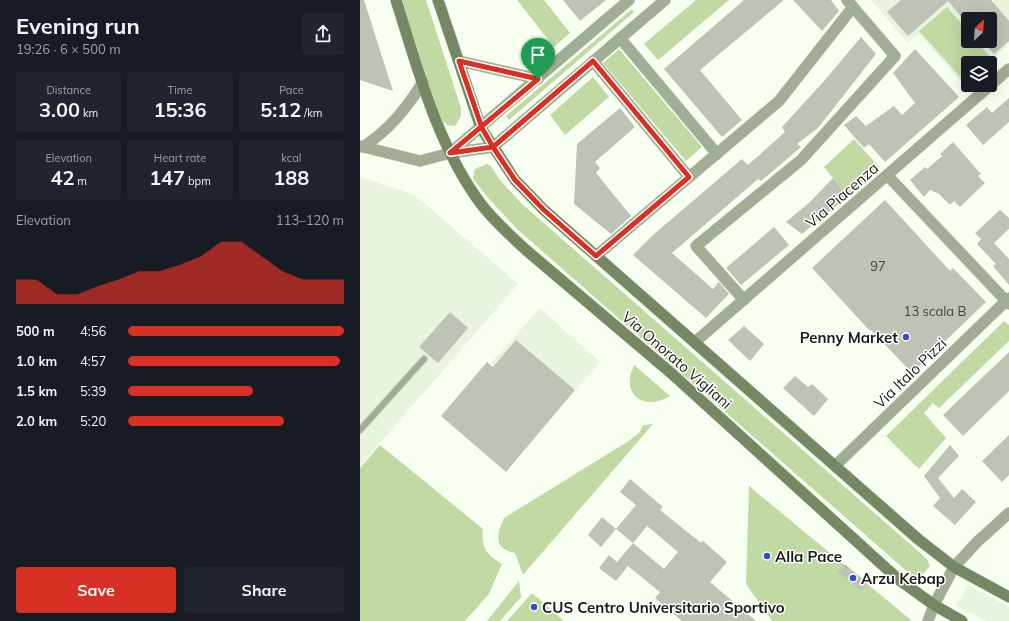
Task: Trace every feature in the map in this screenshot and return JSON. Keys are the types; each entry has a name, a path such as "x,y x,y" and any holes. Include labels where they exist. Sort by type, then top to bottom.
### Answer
{"main road":[{"name":"Via Onorato Vigliani","path":"396,0 423,82 450,153 481,204 526,250 671,373 898,578 934,605 962,621"},
{"name":"Via Onorato Vigliani","path":"438,0 482,128 515,180 544,210 918,539 954,567 1009,597"}],"street":[{"path":"450,153 482,128 629,0"},
{"path":"361,147 420,161 450,153 493,147 665,0"},
{"path":"596,256 779,101 850,3 895,56 801,160 696,246 744,300"},
{"path":"620,38 717,154"},
{"path":"459,61 538,79"},
{"path":"593,61 689,177"},
{"name":"Via Piacenza","path":"695,342 1009,69"},
{"path":"361,147 384,131 404,111 423,82"},
{"name":"Via Italo Pizzi","path":"835,466 1008,301 887,175"},
{"path":"928,621 934,605 954,567 1009,512"},
{"path":"976,544 979,544 1009,516"}],"lane":[{"path":"360,430 424,359"}],"shaded area":[{"path":"871,0 1009,0 1009,44 995,56 961,56 961,82 919,34 908,43"},
{"path":"360,177 415,195 518,284 360,466"},
{"path":"540,308 600,362 553,416 491,363"},
{"path":"968,585 1009,607 1009,621 986,621 956,606"}],"green space":[{"path":"401,0 426,0 461,108 461,116 455,126 447,125 440,118"},
{"path":"517,0 544,0 570,33 554,47"},
{"path":"696,0 729,0 658,60 644,44"},
{"path":"947,7 961,23 961,48 982,48 989,56 961,56 961,78 919,31"},
{"path":"632,9 634,12 509,120 506,116"},
{"path":"619,49 702,147 686,161 603,63"},
{"path":"593,77 609,97 565,135 550,115"},
{"path":"854,139 879,167 848,196 824,167"},
{"path":"487,164 491,166 500,180 521,203 927,559 930,566 920,577 911,575 517,229 473,179 475,169"},
{"path":"1004,321 1009,325 1009,341 939,408 933,403 924,413 946,438 919,469 886,436"},
{"path":"634,365 670,396 651,402 643,401 637,397 632,392 630,384 630,375"},
{"path":"653,424 523,575 515,553 503,548 498,540 498,535 504,518 627,442 639,433 643,425"},
{"path":"380,445 483,529 484,546 488,554 502,564 489,594 465,621 360,621 360,468"},
{"path":"749,486 911,620 772,621 746,584"},
{"path":"519,581 521,597 500,621 487,621"},
{"name":"CUS Centro Universitario Sportivo","path":"532,593 564,621 507,621"}],"building":[{"path":"360,0 364,0 393,91 360,80"},
{"path":"563,0 606,0 580,21"},
{"path":"744,0 784,0 700,70 742,120 722,137 664,69"},
{"path":"793,0 831,0 839,11 822,31"},
{"path":"901,0 991,0 1009,21 1009,41 994,54 988,48 997,48 997,12 961,12 961,17 948,1 908,36 887,12"},
{"path":"861,37 876,54 818,128 797,144 801,147 761,181 758,179 672,253 713,289 719,282 729,294 706,318 633,255 653,235 742,159 748,165 785,132 782,127 825,80"},
{"path":"915,49 959,97 885,162 869,144 864,148 844,125 856,116 866,126 894,106 902,115 915,103 893,73"},
{"path":"1009,98 1009,122 983,145 966,125 987,107 992,113"},
{"path":"620,108 635,127 595,162 600,168 596,173 631,216 611,234 574,204 577,144"},
{"path":"953,142 981,174 978,176 985,183 960,207 954,201 950,205 939,194 930,190 924,197 910,180 925,167 927,169 942,156 940,154"},
{"path":"833,178 848,196 802,234 786,222 810,202"},
{"path":"885,200 950,271 953,268 986,302 912,373 871,330 870,331 812,268"},
{"path":"1000,210 1009,218 1009,229 994,243 1009,259 1009,285 993,266 996,264 977,244 981,239 975,233"},
{"path":"774,227 789,245 741,285 726,268"},
{"path":"450,312 468,328 438,363 419,347"},
{"path":"744,326 764,344 750,361 728,340"},
{"path":"516,340 575,390 506,472 441,416 487,362 493,367"},
{"path":"1009,352 1009,391 963,436 943,415"},
{"path":"795,376 808,387 812,384 828,399 814,416 783,388"},
{"path":"1009,435 1009,475 1002,482 982,461"},
{"path":"950,445 959,456 938,478 954,498 962,489 976,502 955,525 933,506 940,498 924,476"},
{"path":"630,479 663,507 660,510 701,543 703,541 727,562 710,582 756,621 682,621 655,598 660,592 628,566 616,581 599,568 609,555 617,562 633,543 616,529 636,505 620,492","holes":["647,526 678,552 664,569 633,543"]},
{"path":"602,517 616,529 601,547 588,535"},
{"name":"Arzu Kebap","path":"845,564 867,583 861,591 838,572"}],"place":[{"name":"Penny Market","path":"906,337"},
{"name":"Alla Pace","path":"767,556"},
{"name":"Arzu Kebap","path":"853,578"},
{"name":"CUS Centro Universitario Sportivo","path":"534,607"}],"route":[{"path":"538,79 482,128 450,153 493,147 515,180 544,210 596,256 689,177 593,61 493,147 482,128 459,61 487,69 538,79"}]}
